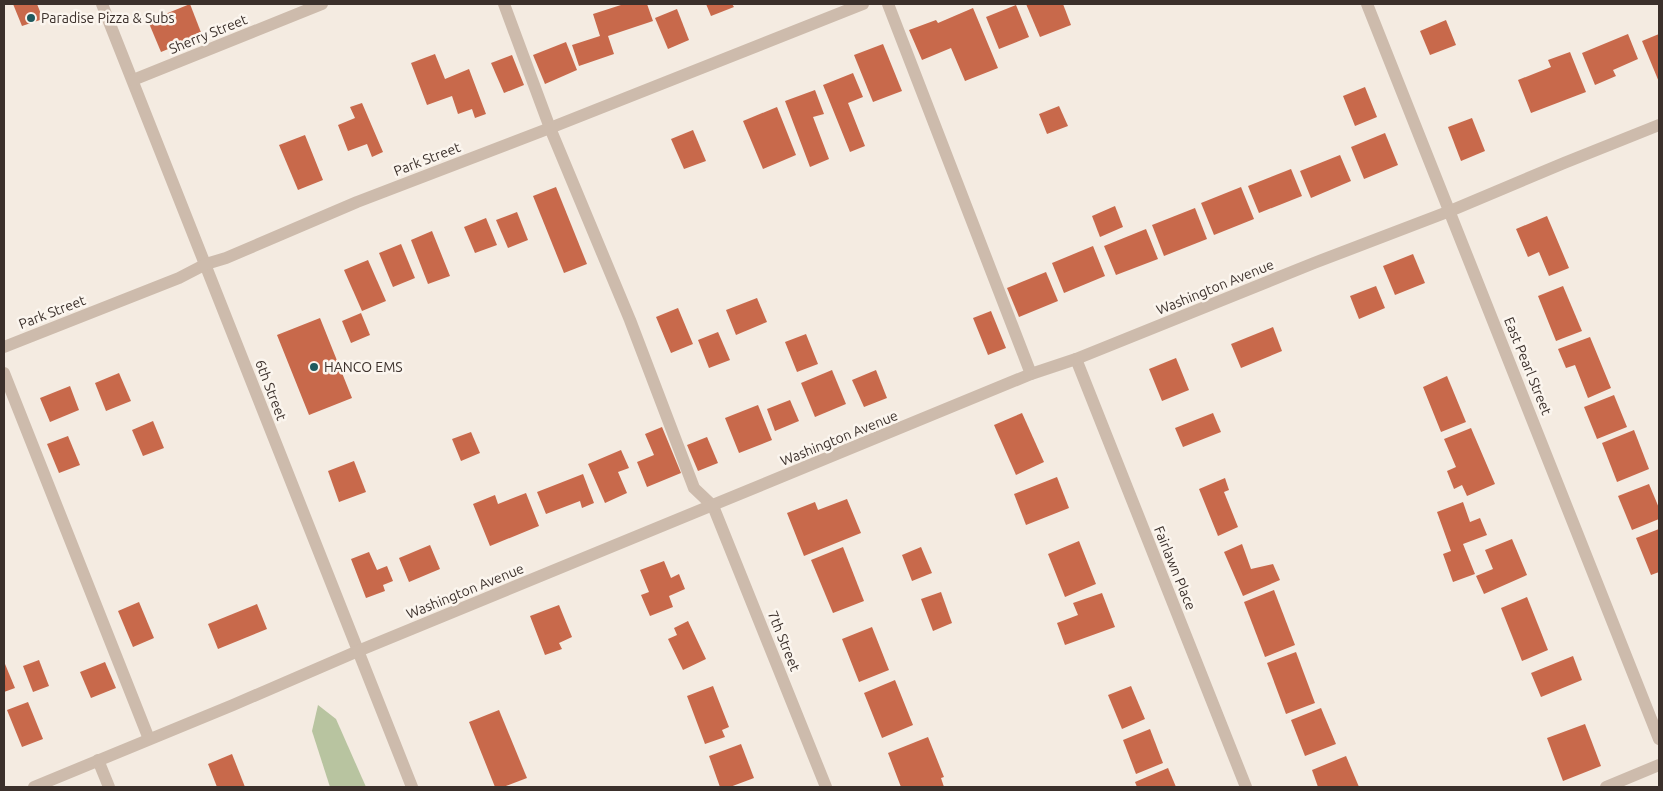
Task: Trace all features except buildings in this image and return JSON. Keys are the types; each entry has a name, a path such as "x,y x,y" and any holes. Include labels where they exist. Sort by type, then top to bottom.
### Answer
{"street":[{"name":"6th Street","path":"102,4 412,787"},
{"name":"Sherry Street","path":"133,80 322,4"},
{"path":"504,4 550,128 630,320 694,488 713,506"},
{"name":"Park Street","path":"4,347 179,278 206,264 226,258 357,202 863,4"},
{"path":"888,4 1031,374"},
{"name":"East Pearl Street","path":"1367,4 1659,739"},
{"name":"Washington Avenue","path":"34,787 234,705 358,651 1031,374 1076,359 1314,263 1450,211 1659,125"},
{"name":"Fairlawn Place","path":"1076,359 1246,787"},
{"path":"4,373 149,739"},
{"name":"7th Street","path":"713,506 826,787"},
{"path":"98,760 109,787"},
{"path":"1606,787 1659,765"}],"green space":[{"path":"318,705 336,719 366,787 330,787 312,731"}],"place":[{"name":"Paradise Pizza & Subs","path":"31,18"},
{"name":"HANCO EMS","path":"314,367"}]}
